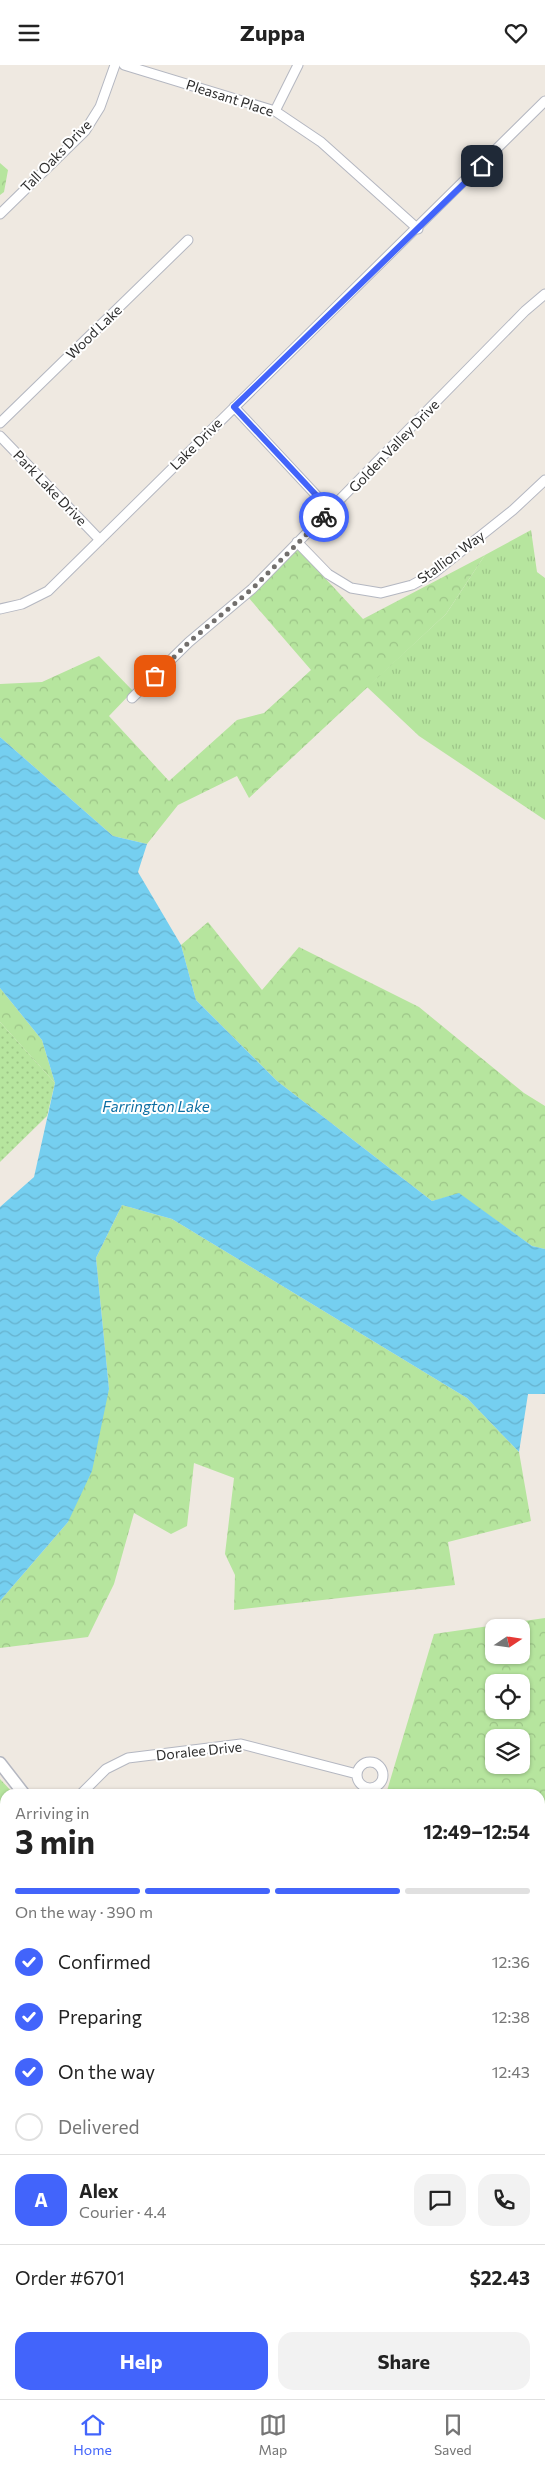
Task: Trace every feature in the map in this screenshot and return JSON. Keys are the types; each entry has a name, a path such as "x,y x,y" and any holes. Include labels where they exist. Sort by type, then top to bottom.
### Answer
{"street":[{"name":"Tall Oaks Drive","path":"0,213 84,131 100,107 115,65"},
{"name":"Pleasant Place","path":"124,65 275,111 321,142 418,229"},
{"path":"275,111 298,65"},
{"name":"Lake Drive","path":"0,609 22,604 48,591 418,229 545,101"},
{"path":"533,115 545,112"},
{"name":"Wood Lake","path":"0,423 188,240"},
{"name":"Golden Valley Drive","path":"132,698 189,642 252,589 297,542 331,511 518,318 545,294"},
{"path":"234,407 331,511"},
{"name":"Park Lake Drive","path":"0,436 100,540"},
{"name":"Stallion Way","path":"297,542 328,573 351,588 381,593 412,585 434,573 513,511 545,480"},
{"name":"Doralee Drive","path":"86,1789 106,1769 128,1759 241,1744 357,1774"},
{"path":"0,1763 20,1789"}],"green space":[{"path":"0,163 8,170 4,192 0,195"},
{"path":"531,530 537,572 545,578 545,820 419,736 367,687 446,614 485,555"},
{"path":"298,549 363,619 485,555 446,614 249,798 237,776 178,805 147,844 113,836 0,737 0,684 42,682 99,656 133,691 109,716 169,781 237,720 264,713 311,670 248,597"},
{"path":"208,922 262,990 299,947 419,1007 524,1093 545,1106 545,1249 532,1246 459,1194 432,1201 277,1081 196,1000 181,945"},
{"path":"0,988 42,1040 55,1083 0,1022"},
{"path":"0,1022 55,1083 47,1116 0,1162"},
{"path":"122,1205 172,1219 467,1398 519,1452 531,1521 448,1542 455,1585 234,1610 235,1575 225,1554 234,1478 194,1463 187,1526 171,1534 134,1513 114,1584 88,1637 0,1648 0,1601 68,1522 109,1389 96,1258"},
{"path":"545,1618 545,1789 388,1789 434,1634 485,1627 485,1664 530,1664 530,1620"},
{"path":"0,1779 9,1789 0,1789"}],"water":[{"name":"Farrington Lake","path":"0,737 113,836 147,844 138,872 181,945 196,1000 277,1081 432,1201 459,1193 532,1246 545,1249 545,1394 528,1394 519,1452 467,1398 172,1219 122,1205 96,1258 109,1389 92,1471 68,1522 0,1601 0,1207 34,1177 55,1083 42,1040 0,988"}],"way so far":[{"path":"155,676 189,642 252,589 324,517"}],"route":[{"path":"324,517 331,511 234,407 482,166"}]}
